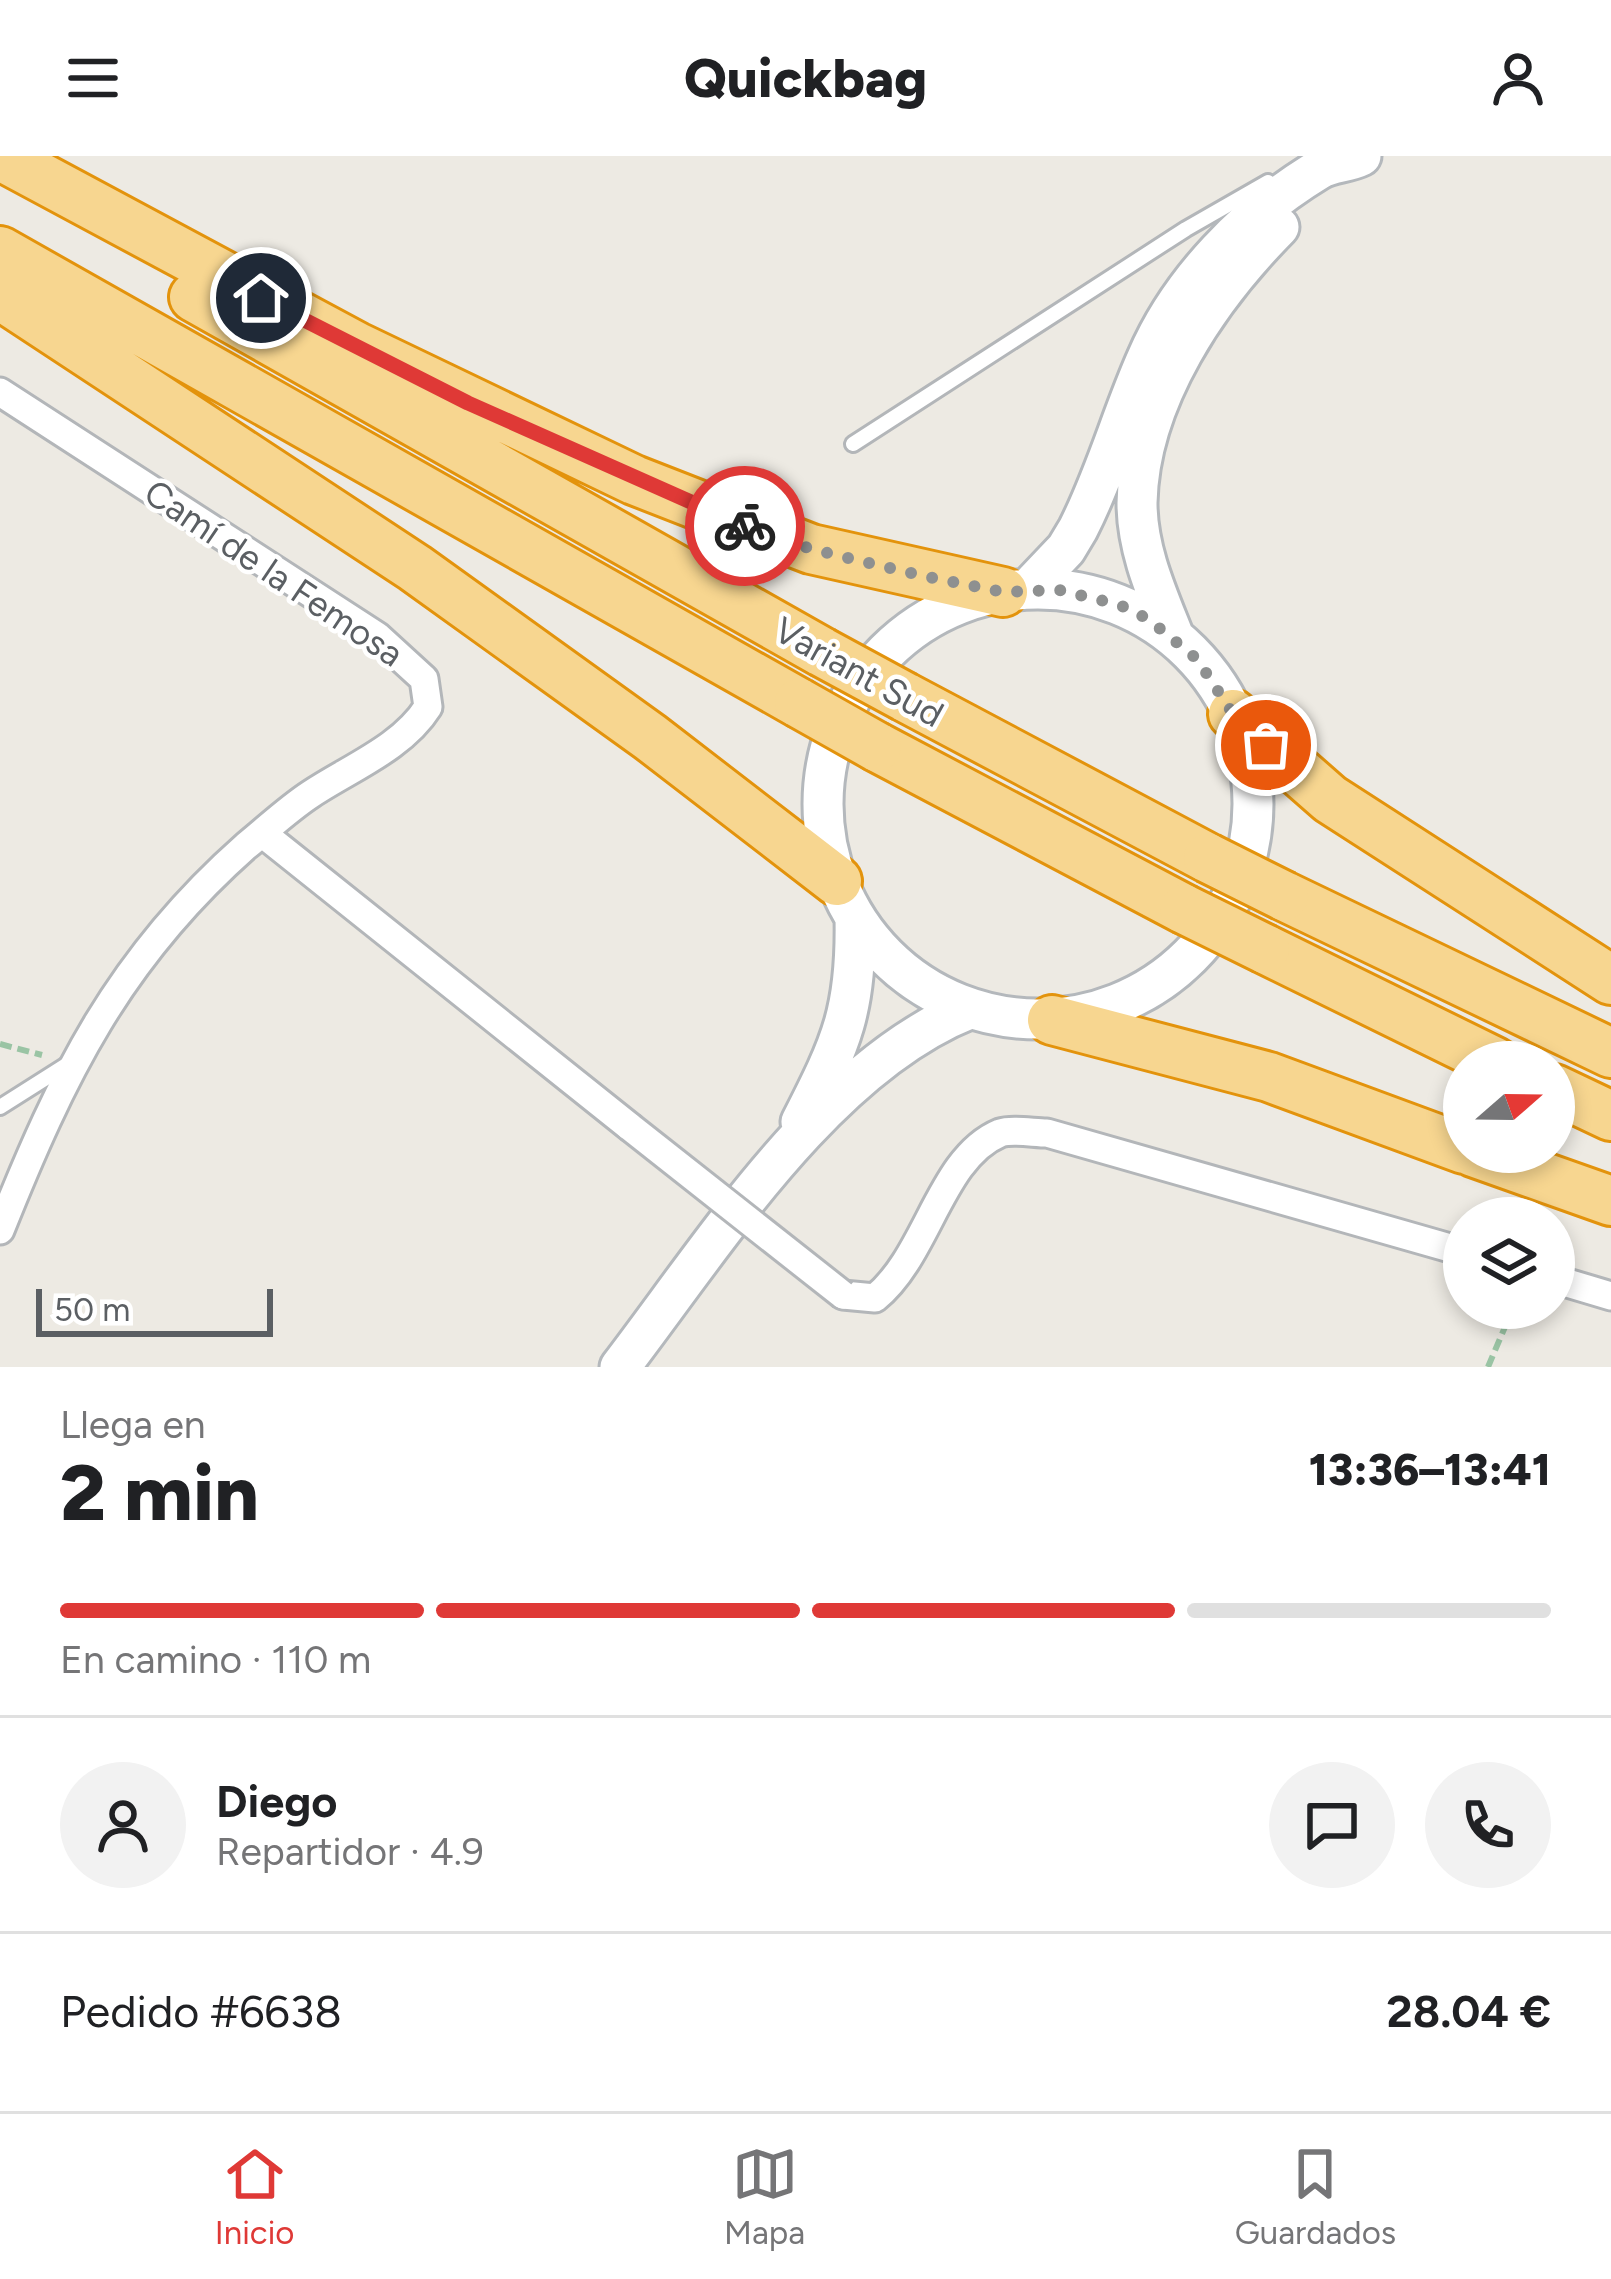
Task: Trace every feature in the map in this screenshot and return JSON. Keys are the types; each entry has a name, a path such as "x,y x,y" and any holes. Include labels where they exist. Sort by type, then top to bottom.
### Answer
{"highway":[{"path":"1,156 356,347 651,488 811,549 1016,590"},
{"name":"Variant Sud","path":"0,186 904,698 1284,896 1611,1053"},
{"name":"Variant Sud","path":"0,251 878,747 1184,909 1453,1041"},
{"path":"0,295 415,568 650,737 846,899"},
{"path":"1233,714 1330,800 1611,980"},
{"path":"1052,1020 1269,1077 1443,1141"},
{"path":"1575,1099 1611,1115"},
{"path":"1531,1173 1611,1202"}],"main road":[{"path":"1016,590 1066,549 1078,529 1148,354 1197,248 1345,161"},
{"path":"1143,457 1162,396 1216,303 1263,244 1345,161"},
{"path":"1174,637 1139,530 1141,429 1149,390 1197,301 1197,248"},
{"path":"786,1151 844,1036 853,979 846,899 824,824 823,794 834,737 859,684 887,650 921,623 961,603 1016,590 1105,600 1174,637 1197,659 1233,714 1252,776 1254,807 1243,871 1223,915 1195,953 1144,993 1100,1011 1052,1020 969,1009 904,972 872,941 846,899"},
{"path":"620,1367 786,1151 898,1044 969,1009"}],"street":[{"name":"Camí de la Femosa","path":"0,392 376,636 424,679 428,707 415,728 307,796 262,833 171,922 116,991 72,1061 0,1230"},
{"path":"262,833 498,1026 843,1295 874,1298 900,1278 956,1168 1001,1132 1048,1133 1443,1246"},
{"path":"1575,1285 1611,1296"}],"lane":[{"path":"853,444 1197,248"},
{"path":"0,1107 72,1061"}],"path":[{"path":"1488,1367 1504,1329"}],"way so far":[{"path":"745,526 811,549 923,576 1003,592 1059,590 1120,605 1174,637 1197,659 1233,714 1266,745"}],"route":[{"path":"261,298 468,403 745,526"}]}
